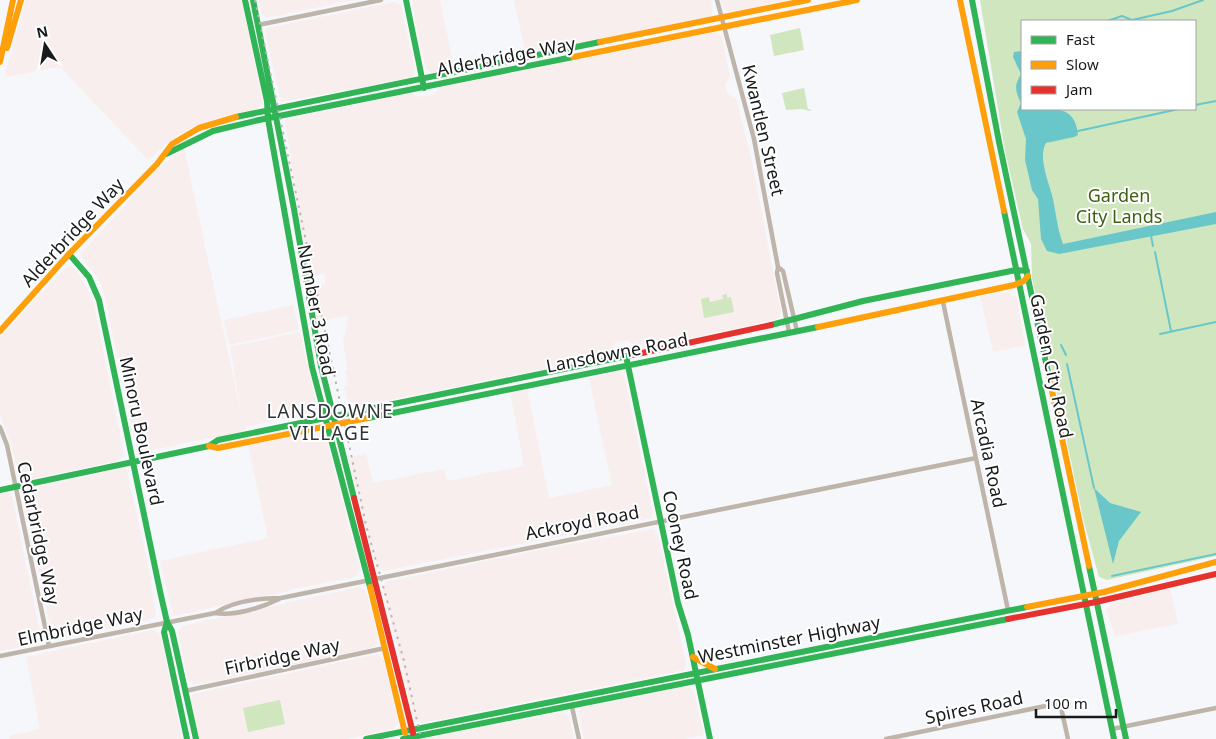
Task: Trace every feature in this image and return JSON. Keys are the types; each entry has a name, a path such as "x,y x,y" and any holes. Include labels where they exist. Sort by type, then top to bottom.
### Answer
{"main road":[{"path":"0,61 15,0"},
{"path":"0,61 9,42 21,0"},
{"name":"Number 3 Road","path":"245,0 271,110 276,117 294,209 313,327 414,738"},
{"name":"Number 3 Road","path":"253,0 271,110 268,119 304,329 326,426 385,648 405,739"},
{"path":"406,0 424,88"},
{"name":"Alderbridge Way","path":"0,331 69,254 165,154 172,144 199,128 215,122 271,110 808,0"},
{"name":"Alderbridge Way","path":"165,154 214,131 276,117 857,0"},
{"name":"Garden City Road","path":"960,0 1114,739"},
{"name":"Garden City Road","path":"972,0 1027,274 1126,739"},
{"name":"Minoru Boulevard","path":"69,254 85,270 97,294 166,622 164,632 187,739"},
{"name":"Lansdowne Road","path":"0,490 209,446 218,440 787,322 863,301 1016,270 1027,274 1018,283 943,302 218,448 209,446"},
{"name":"Cooney Road","path":"626,356 678,603 693,657 710,739"},
{"name":"Westminster Highway","path":"366,739 1085,595 1216,562"},
{"name":"Westminster Highway","path":"405,739 1087,604 1216,574"},
{"name":"Minoru Boulevard","path":"166,622 172,630 196,739"},
{"path":"693,657 715,669"}],"street":[{"path":"258,25 381,0"},
{"name":"Kwantlen Street","path":"717,0 754,139 789,332"},
{"name":"Kwantlen Street","path":"778,267 783,271 797,331"},
{"name":"Arcadia Road","path":"943,302 1008,610"},
{"name":"Cedarbridge Way","path":"0,427 7,445 49,646"},
{"name":"Ackroyd Road","path":"166,622 214,613 224,614 258,607 281,598 375,578 976,458"},
{"name":"Elmbridge Way","path":"0,656 166,622"},
{"name":"Firbridge Way","path":"185,691 385,648"},
{"name":"Spires Road","path":"886,739 1060,703 1068,739"},
{"path":"572,707 579,739"},
{"path":"1112,729 1216,708"}],"shaded area":[{"path":"26,0 242,0 263,103 256,110 215,119 189,129 168,142 148,160 60,67 4,77"},
{"path":"259,0 353,0 266,18 261,13"},
{"path":"413,0 440,0 454,68 432,73 426,69 412,6"},
{"path":"514,0 711,0 713,11 710,17 526,54"},
{"path":"721,0 790,0 730,12 724,9"},
{"path":"394,2 401,5 415,69 414,75 410,78 281,102 265,31 267,28"},
{"path":"717,32 722,37 730,77 725,85 727,94 736,98 751,157 781,312 778,319 641,349 634,347 628,340 615,342 613,352 609,356 358,406 347,399 344,386 348,385 345,371 348,370 343,343 348,319 347,316 315,322 311,291 314,287 326,284 324,274 312,275 307,269 285,120 410,93 419,97 434,94 442,87"},
{"path":"184,148 242,418 230,347 300,332 318,411 245,427 245,431 143,452 137,448 104,294 99,280 81,256 83,251 159,168"},
{"path":"67,266 73,267 80,276 93,300 124,456 117,461 23,481 19,477 11,444 0,415 0,337"},
{"path":"1008,292 1017,298 1025,346 993,352 980,296"},
{"path":"293,305 299,330 229,345 224,320"},
{"path":"620,370 624,375 653,513 651,518 385,571 377,568 348,458 366,453 373,483 444,469 447,481 524,466 510,391 527,388 549,498 612,485 589,378"},
{"path":"317,431 325,435 360,568 358,574 352,578 173,616 160,561 268,538 248,445"},
{"path":"126,467 148,565 156,616 149,620 61,638 54,637 51,631 22,491"},
{"path":"9,492 12,496 41,637 35,644 0,651 0,494"},
{"path":"653,529 658,535 686,664 684,670 422,723 415,721 383,589 385,582 544,549"},
{"path":"359,587 366,591 378,637 377,644 371,648 205,683 194,684 188,681 178,633 182,626"},
{"path":"1170,588 1178,624 1115,636 1106,609 1111,604"},
{"path":"152,630 158,632 161,637 182,739 10,739 9,736 40,729 26,657"},
{"path":"378,654 384,660 398,723 393,729 347,739 199,739 191,698 193,694"},
{"path":"688,686 694,692 704,735 684,739 584,739 579,712 581,708"},
{"path":"563,712 569,717 574,739 424,739"}],"green space":[{"name":"Garden City Lands","path":"980,0 1216,0 1216,556 1107,580 1099,577 1084,522 1032,278 1031,244 1023,229 1005,151"},
{"path":"800,28 804,50 774,56 770,35"},
{"path":"804,88 808,109 811,111 802,109 786,110 782,93"},
{"path":"727,294 727,298 731,297 734,312 704,318 701,299 709,297 710,302 723,299 722,295"},
{"path":"280,700 285,724 248,732 243,708"}],"water":[{"path":"1021,51 1021,74 1013,57 1014,52"},
{"path":"1021,74 1021,103 1017,91 1017,82"},
{"path":"1021,103 1021,110 1061,110 1072,117 1076,124 1078,135 1046,143 1043,155 1044,169 1063,244 1216,212 1216,224 1059,254 1047,251 1041,239 1038,199 1032,190 1025,160 1026,139 1017,112"},
{"path":"1094,488 1110,503 1141,512 1119,541 1113,564"}],"waterway":[{"path":"1132,20 1172,11 1203,0"},
{"path":"1110,20 1122,16 1132,20"},
{"path":"1196,105 1216,101"},
{"path":"1078,131 1174,110"},
{"path":"1151,236 1153,246"},
{"path":"1155,252 1171,331"},
{"path":"1160,334 1216,322"},
{"path":"1061,345 1066,355"},
{"path":"1067,364 1094,488"},
{"path":"1112,576 1216,554"}],"railway":[{"path":"255,0 366,525 404,661 421,739"}],"traffic: fast":[{"path":"245,0 267,101 268,119 312,367 370,587"},
{"path":"253,0 294,209 321,366 354,498"},
{"path":"406,0 424,88"},
{"path":"972,0 999,142 1049,377"},
{"path":"236,117 600,42"},
{"path":"166,154 213,131 259,120 573,57"},
{"path":"1004,211 1114,739"},
{"path":"69,254 89,277 99,300 160,591 167,622 172,631 196,739"},
{"path":"771,325 863,301 1016,270 1027,271"},
{"path":"368,418 818,327"},
{"path":"0,490 209,446 218,440 642,353"},
{"path":"626,356 678,603 688,635 710,739"},
{"path":"1089,566 1126,739"},
{"path":"366,739 1027,607"},
{"path":"403,739 1008,619"},
{"path":"167,622 164,632 187,739"}],"traffic: slow":[{"path":"0,62 13,0"},
{"path":"7,48 21,0"},
{"path":"600,42 808,0"},
{"path":"573,57 857,0"},
{"path":"960,0 1004,211"},
{"path":"0,331 69,254 157,164 172,144 199,128 236,117"},
{"path":"818,327 1014,285 1024,281 1028,276"},
{"path":"1049,377 1089,566"},
{"path":"209,446 218,448 368,418"},
{"path":"1027,607 1104,592 1216,562"},
{"path":"370,587 405,733"},
{"path":"693,657 715,669"}],"traffic: jam":[{"path":"642,353 771,325"},
{"path":"354,498 413,733"},
{"path":"1008,619 1096,602 1216,574"}],"district":[{"name":"LANSDOWNE VILLAGE","path":"330,422"}]}
